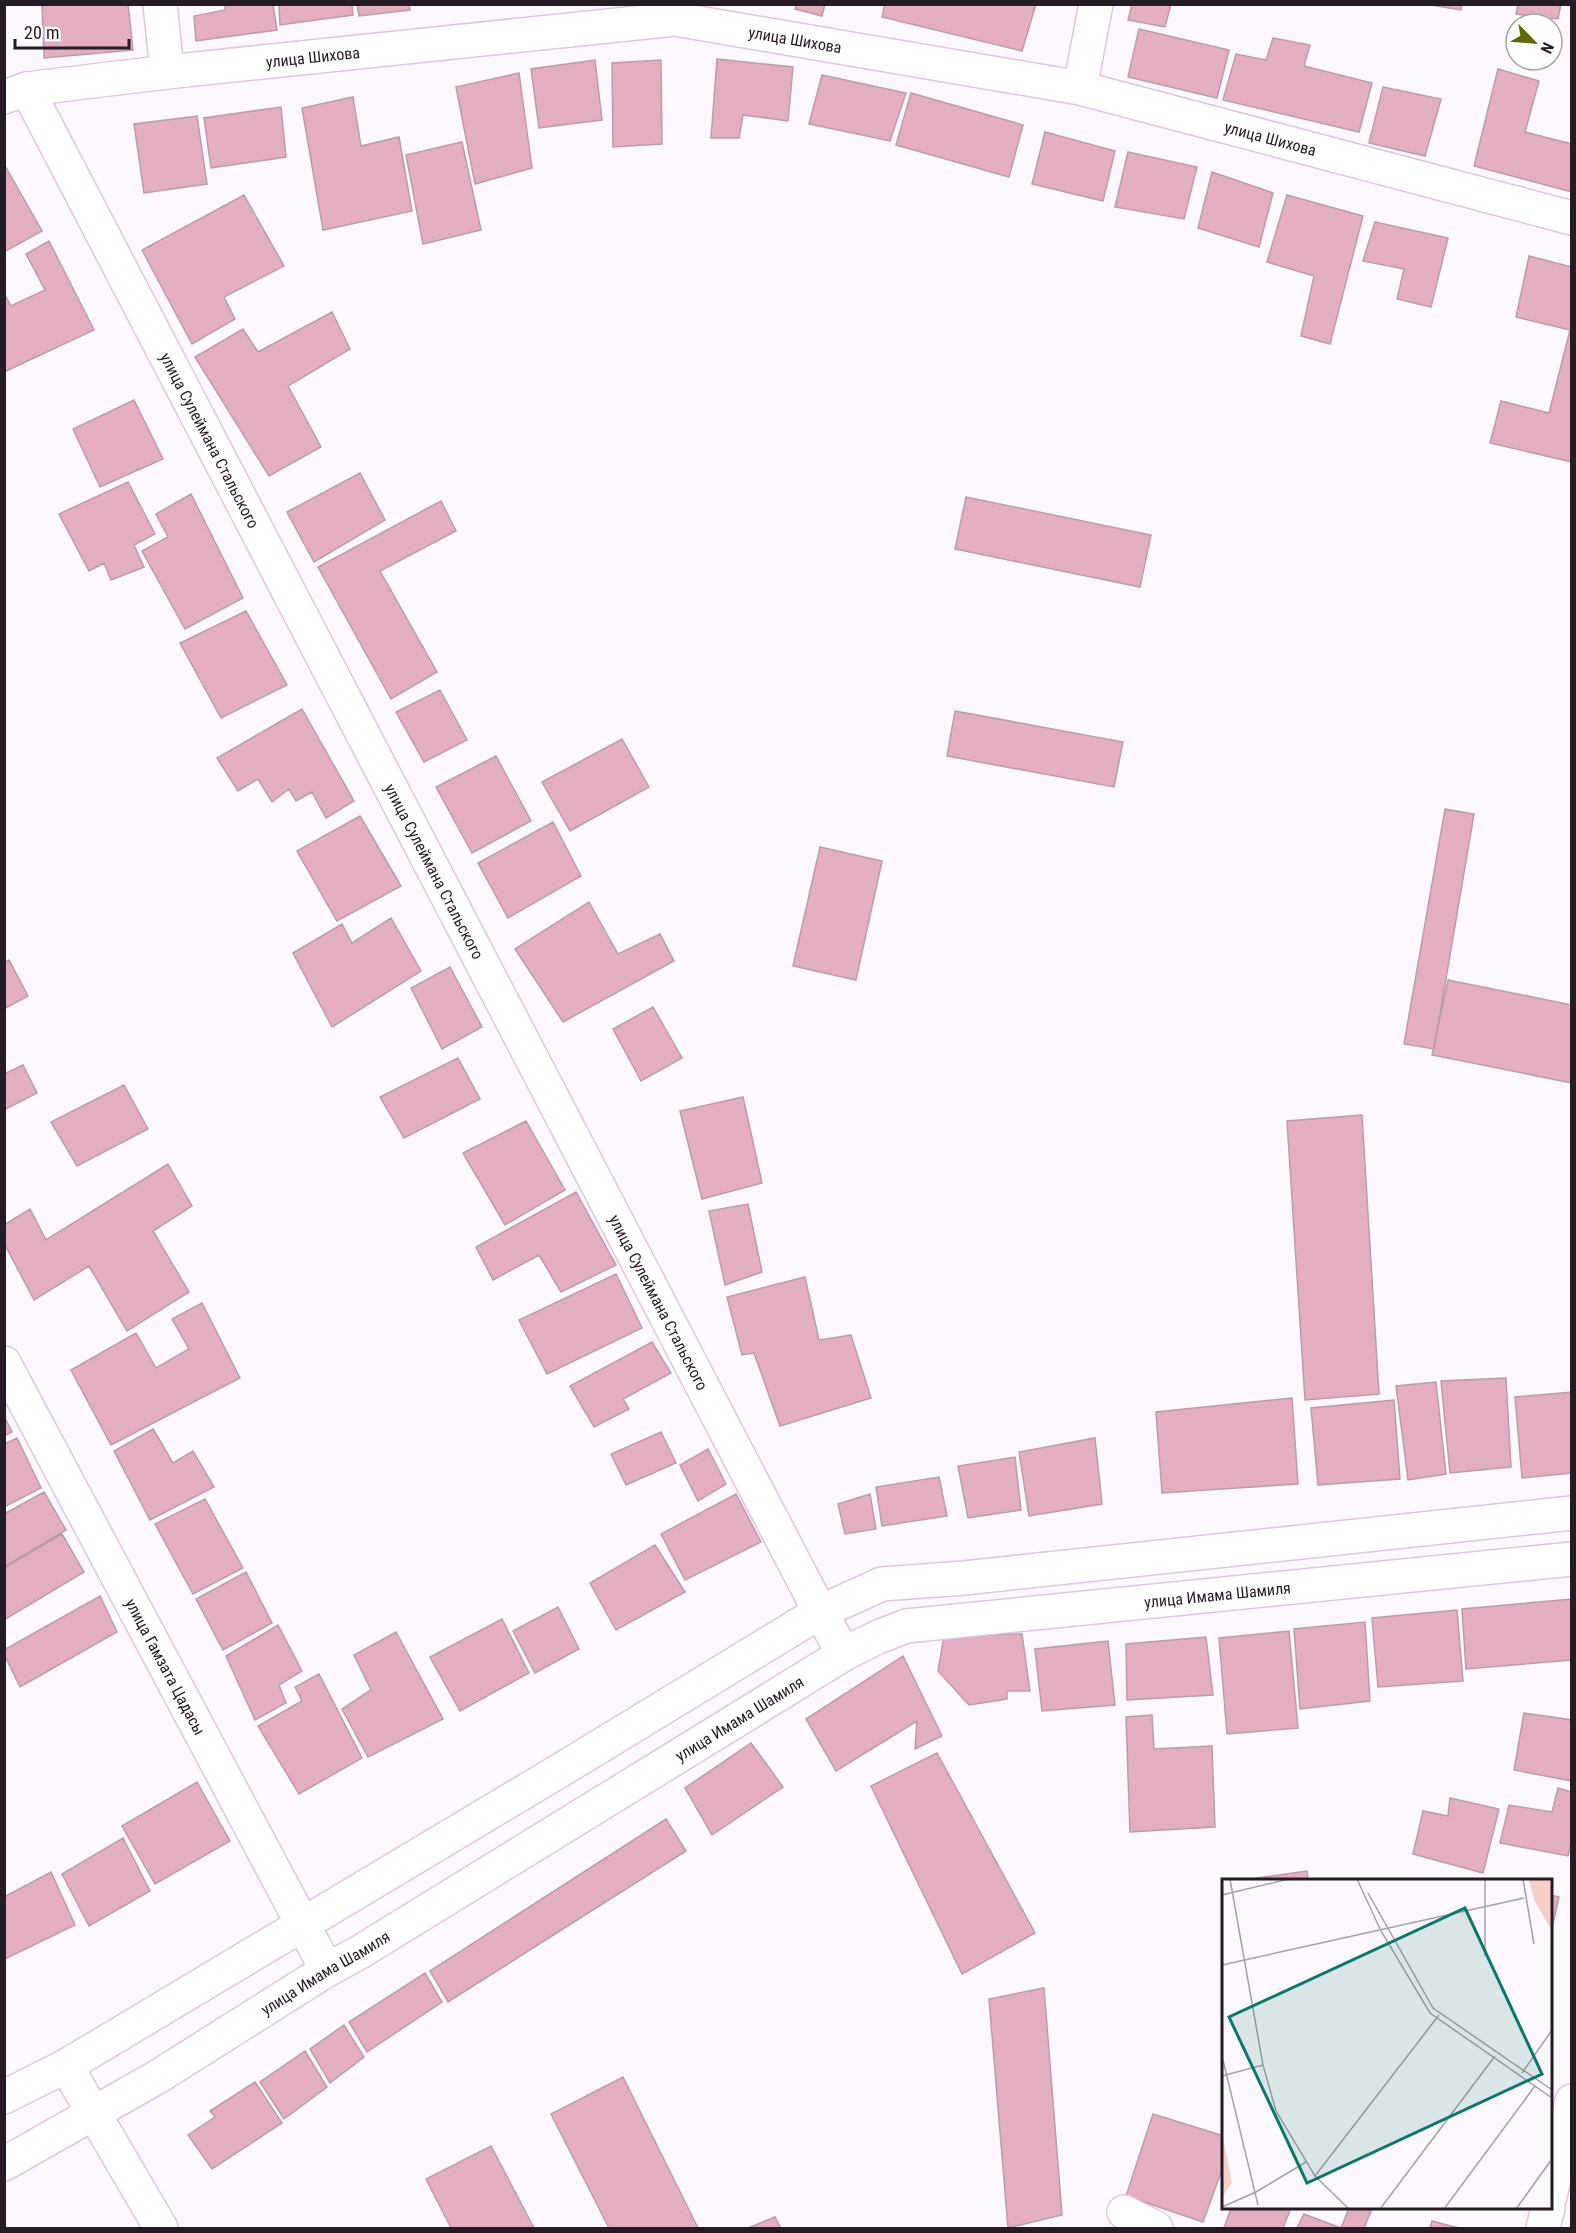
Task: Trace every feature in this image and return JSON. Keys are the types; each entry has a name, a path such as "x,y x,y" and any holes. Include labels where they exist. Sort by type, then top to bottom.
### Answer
{"street":[{"path":"160,4 167,72"},
{"path":"1080,88 1096,4"},
{"name":"улица Шихова","path":"16,93 167,72 675,19 1080,88 1572,218"},
{"name":"улица Сулеймана Стальского","path":"16,93 844,1654"},
{"name":"улица Гамзата Цадасы","path":"4,1363 327,1970"},
{"path":"4,2097 66,2066 569,1766 820,1612 882,1584 964,1578 1572,1513"},
{"name":"улица Имама Шамиля","path":"4,2164 159,2076 327,1970 360,1952 844,1654 906,1626 1572,1559"},
{"path":"66,2066 161,2229"},
{"path":"1552,2191 1572,2100"},
{"path":"1543,2229 1548,2209"},
{"path":"1124,2212 1156,2229"}],"building":[{"path":"128,4 133,50 44,58 42,6"},
{"path":"225,4 273,4 277,30 196,41 194,16 225,10"},
{"path":"279,4 352,4 353,15 280,25"},
{"path":"357,4 409,4 410,10 359,16"},
{"path":"797,4 825,4 822,16 795,9"},
{"path":"885,4 1036,4 1022,51 882,17"},
{"path":"1132,4 1171,4 1165,27 1128,20"},
{"path":"1425,4 1462,4 1461,10"},
{"path":"1518,4 1561,4 1559,12 1516,12"},
{"path":"1139,29 1229,50 1217,98 1128,77"},
{"path":"1273,38 1310,45 1304,66 1372,83 1359,132 1223,100 1236,54 1266,60"},
{"path":"717,59 793,67 788,121 743,115 739,138 711,138"},
{"path":"595,60 602,120 539,128 531,69"},
{"path":"661,60 662,144 613,147 612,63"},
{"path":"1498,69 1539,81 1525,132 1572,144 1572,192 1474,166"},
{"path":"519,73 532,168 475,184 456,87"},
{"path":"822,75 906,93 890,141 809,124"},
{"path":"1383,87 1441,99 1425,156 1369,143"},
{"path":"911,93 1023,125 1009,177 896,145"},
{"path":"353,97 361,146 399,137 412,211 323,230 302,108"},
{"path":"281,107 286,157 211,168 204,118"},
{"path":"197,116 207,184 144,193 134,124"},
{"path":"1045,132 1115,151 1103,201 1032,184"},
{"path":"462,142 481,230 423,244 406,155"},
{"path":"1128,152 1197,167 1184,219 1115,207"},
{"path":"4,164 42,231 4,252"},
{"path":"1212,172 1273,193 1259,247 1198,228"},
{"path":"244,195 284,266 224,297 235,319 192,344 142,250"},
{"path":"1287,195 1363,216 1330,344 1301,336 1314,276 1267,262"},
{"path":"1375,222 1448,238 1431,307 1397,299 1404,269 1363,261"},
{"path":"49,241 94,330 4,372 4,293 11,306 45,290 26,254"},
{"path":"1529,256 1572,267 1572,462 1490,443 1501,401 1549,413 1570,330 1516,317"},
{"path":"332,312 350,349 288,386 321,447 269,476 195,357 243,329 258,352"},
{"path":"134,400 163,459 100,487 73,429"},
{"path":"360,473 385,520 314,562 287,512"},
{"path":"128,482 155,534 134,545 144,567 111,580 104,563 89,571 59,514"},
{"path":"191,494 243,598 185,629 142,551 168,537 156,514"},
{"path":"966,497 1151,535 1140,587 955,549"},
{"path":"441,501 456,531 380,571 437,672 391,699 318,567"},
{"path":"246,611 287,685 221,718 180,643"},
{"path":"440,690 467,740 424,762 396,712"},
{"path":"302,709 354,801 326,818 312,792 296,801 289,789 272,802 258,779 238,791 217,758"},
{"path":"955,711 1123,742 1114,787 947,756"},
{"path":"622,739 649,787 570,831 542,782"},
{"path":"496,756 531,821 472,853 436,787"},
{"path":"1445,809 1474,814 1434,1049 1404,1044"},
{"path":"360,816 401,886 337,921 297,851"},
{"path":"553,822 581,876 508,918 478,863"},
{"path":"820,847 882,861 856,980 793,966"},
{"path":"589,902 618,954 660,934 674,961 563,1022 515,949"},
{"path":"391,918 421,971 332,1027 293,953 342,924 352,943"},
{"path":"9,960 28,996 4,1009 4,963"},
{"path":"450,967 482,1027 442,1049 411,988"},
{"path":"1448,980 1572,1005 1572,1083 1432,1055"},
{"path":"653,1007 682,1058 641,1081 613,1029"},
{"path":"458,1058 480,1099 404,1138 380,1097"},
{"path":"23,1065 37,1093 4,1110 4,1074"},
{"path":"124,1085 148,1129 77,1166 51,1122"},
{"path":"743,1097 762,1183 702,1199 680,1111"},
{"path":"1362,1115 1379,1394 1305,1400 1287,1121"},
{"path":"526,1121 565,1190 505,1225 463,1153"},
{"path":"168,1164 192,1206 153,1231 189,1292 127,1331 89,1266 34,1300 4,1243 4,1225 30,1209 46,1240"},
{"path":"576,1192 616,1265 561,1292 539,1255 493,1280 476,1247"},
{"path":"748,1204 762,1272 725,1285 709,1211"},
{"path":"616,1274 642,1328 547,1374 519,1320"},
{"path":"805,1277 819,1340 851,1335 871,1398 780,1426 754,1353 742,1355 727,1297"},
{"path":"202,1303 240,1378 111,1445 71,1370 136,1333 156,1368 189,1349 172,1319"},
{"path":"652,1342 671,1373 623,1399 629,1409 594,1427 570,1386"},
{"path":"1506,1378 1511,1467 1450,1473 1441,1381"},
{"path":"1436,1382 1446,1474 1408,1480 1396,1386"},
{"path":"1572,1392 1572,1473 1522,1478 1515,1397"},
{"path":"1292,1398 1298,1484 1162,1493 1156,1412"},
{"path":"1394,1400 1400,1479 1318,1485 1311,1408"},
{"path":"4,1416 12,1432 4,1436"},
{"path":"153,1429 173,1463 193,1451 214,1487 150,1520 114,1451"},
{"path":"661,1432 676,1463 626,1485 611,1454"},
{"path":"17,1438 41,1488 4,1507 4,1444"},
{"path":"1095,1438 1102,1504 1029,1516 1019,1452"},
{"path":"708,1449 726,1484 698,1501 680,1465"},
{"path":"1015,1457 1021,1510 968,1518 958,1466"},
{"path":"939,1477 947,1516 882,1526 876,1487"},
{"path":"44,1492 66,1530 4,1567 4,1514"},
{"path":"736,1494 761,1542 685,1580 661,1534"},
{"path":"870,1494 876,1529 845,1534 838,1504"},
{"path":"205,1499 243,1568 193,1594 155,1524"},
{"path":"62,1534 84,1572 4,1620 4,1568"},
{"path":"655,1545 685,1592 616,1630 590,1583"},
{"path":"246,1572 272,1623 223,1650 196,1599"},
{"path":"100,1596 117,1632 20,1687 4,1650"},
{"path":"1572,1599 1572,1660 1466,1669 1462,1609"},
{"path":"558,1607 579,1649 535,1673 513,1631"},
{"path":"1457,1610 1463,1681 1378,1687 1372,1618"},
{"path":"502,1619 529,1673 460,1711 430,1657"},
{"path":"1365,1622 1370,1701 1300,1709 1294,1629"},
{"path":"278,1625 302,1671 279,1685 286,1703 255,1720 226,1656"},
{"path":"1289,1631 1298,1728 1227,1734 1219,1638"},
{"path":"396,1632 443,1719 368,1757 342,1709 371,1690 354,1655"},
{"path":"1022,1634 1030,1691 1007,1691 1007,1699 969,1705 938,1671 944,1636"},
{"path":"1206,1637 1213,1695 1127,1700 1126,1644"},
{"path":"1108,1641 1115,1705 1042,1711 1035,1649"},
{"path":"903,1656 942,1736 915,1749 917,1721 836,1771 806,1719"},
{"path":"319,1674 362,1758 299,1794 258,1726 302,1701 295,1687"},
{"path":"1524,1713 1572,1720 1572,1781 1514,1770"},
{"path":"1152,1715 1154,1749 1212,1746 1215,1827 1130,1832 1126,1717"},
{"path":"751,1743 783,1787 712,1835 685,1788"},
{"path":"937,1753 1035,1933 962,1974 871,1786"},
{"path":"197,1782 230,1841 155,1884 122,1826"},
{"path":"1558,1788 1572,1792 1572,1838 1568,1856 1500,1843 1509,1805 1552,1812"},
{"path":"1450,1798 1499,1809 1483,1873 1413,1854 1423,1811 1448,1816"},
{"path":"666,1819 686,1851 448,2002 430,1971"},
{"path":"123,1838 150,1891 89,1926 62,1874"},
{"path":"1307,1871 1308,1879 1257,1879"},
{"path":"51,1872 75,1925 5,1959 4,1897"},
{"path":"1552,1895 1559,1897 1552,1928"},
{"path":"425,1973 442,2002 367,2052 349,2022"},
{"path":"1044,1988 1062,2215 1008,2228 989,1999"},
{"path":"344,2025 364,2057 330,2083 310,2049"},
{"path":"305,2051 327,2087 284,2119 260,2082"},
{"path":"623,2077 698,2228 609,2228 551,2114"},
{"path":"255,2082 282,2123 212,2169 188,2135 215,2117 210,2111"},
{"path":"1153,2114 1222,2135 1222,2170 1203,2222 1126,2196"},
{"path":"491,2146 534,2228 451,2228 426,2179"},
{"path":"1231,2209 1291,2209 1283,2228 1224,2228"},
{"path":"1349,2209 1372,2209 1364,2228 1341,2228"},
{"path":"1304,2214 1341,2228 1297,2228"},
{"path":"775,2217 781,2228 748,2228"},
{"path":"1432,2221 1459,2228 1430,2228"}]}
